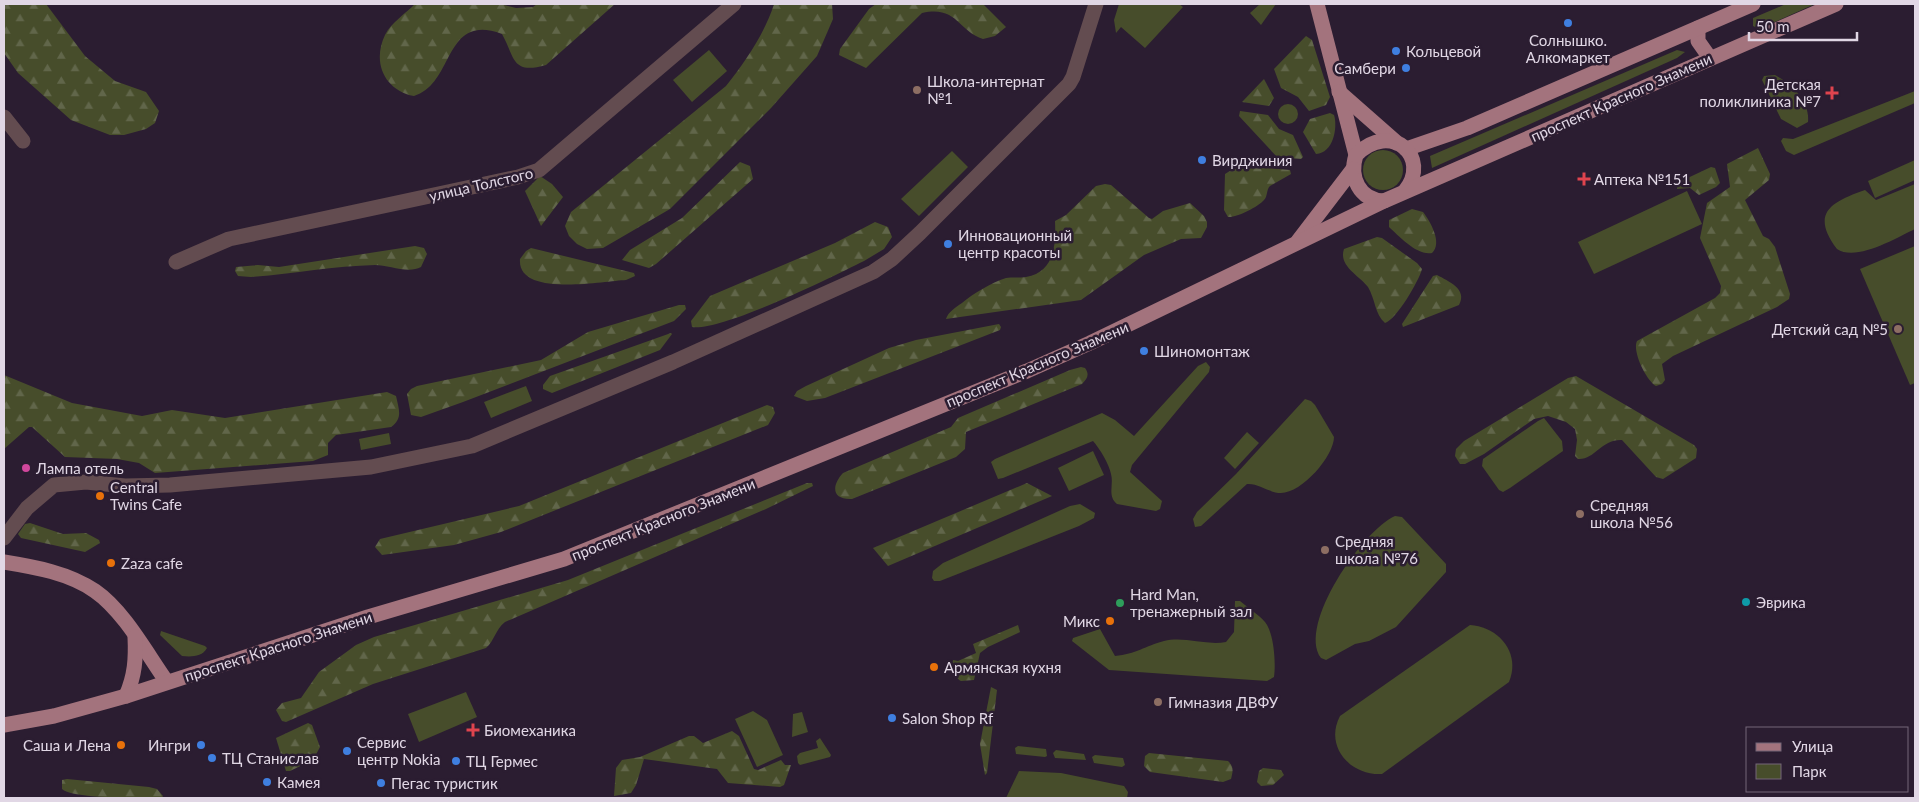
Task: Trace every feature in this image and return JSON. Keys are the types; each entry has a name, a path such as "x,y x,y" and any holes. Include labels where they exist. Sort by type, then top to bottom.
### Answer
{"main road":[{"path":"1317,4 1355,162 1354,178 1362,192 1369,198 1384,201"},
{"name":"проспект Красного Знамени","path":"1296,244 1355,162 1376,141 1385,140 1402,146 1467,128 1753,4"},
{"name":"проспект Красного Знамени","path":"4,725 54,716 126,696 349,622 564,559 1026,371 1405,191 1836,4"},
{"path":"1698,28 1698,41 1710,58"},
{"path":"1338,91 1402,146 1412,159 1414,173 1412,182 1405,191"},
{"path":"4,562 54,572 84,584 106,600 168,682"},
{"path":"126,696 133,680 136,661 135,637"}],"street":[{"name":"улица Толстого","path":"176,262 229,239 508,179 539,170 734,4"},
{"path":"4,538 27,508 54,485 86,482 124,486 170,485 361,468 406,461 472,446 673,362 873,272 892,259 920,233 1069,84 1073,77 1096,4"},
{"path":"4,117 23,141"}],"green space":[{"path":"4,4 46,4 85,56 115,81 146,92 159,111 155,123 146,129 124,135 110,135 71,120 18,73 4,53"},
{"path":"415,4 500,4 516,8 533,7 537,4 615,4 546,65 526,68 520,66 512,57 502,34 483,30 469,33 459,41 451,52 437,78 427,89 414,96 395,88 388,81 383,73 380,55 385,35 395,22"},
{"path":"774,4 832,4 833,19 817,56 771,108 670,209 603,248 587,249 577,244 569,236 565,226 571,212 726,86 754,47"},
{"path":"876,4 983,4 1006,27 995,36 983,39 943,13 934,11 922,13 866,68 839,55 840,49 869,9"},
{"path":"1119,4 1179,4 1183,7 1145,48 1121,27 1116,33 1114,20"},
{"path":"1260,4 1276,4 1261,25 1250,13"},
{"path":"1786,4 1815,4 1759,29 1753,26 1753,18"},
{"path":"1306,36 1312,40 1330,97 1326,105 1309,111 1298,97 1281,88 1274,69"},
{"path":"709,50 727,71 692,102 673,80"},
{"path":"1677,50 1685,52 1677,58 1432,168 1430,156"},
{"path":"1775,75 1788,83 1799,94 1806,107 1808,122 1797,128 1781,119 1762,80 1764,76"},
{"path":"1264,79 1274,98 1269,106 1242,102"},
{"path":"1915,91 1915,103 1794,155 1786,151 1781,141 1783,138 1793,139"},
{"path":"1288,104 1295,107 1298,114 1295,121 1288,124 1281,121 1278,114 1281,107"},
{"path":"1240,111 1268,115 1279,129 1293,135 1303,157 1301,159 1277,157 1239,116"},
{"path":"1330,113 1334,115 1335,120 1333,139 1327,149 1322,153 1316,154 1303,132 1310,119"},
{"path":"1758,148 1770,174 1769,180 1745,200 1763,236 1769,239 1775,247 1790,294 1789,299 1777,307 1673,356 1662,364 1665,380 1662,384 1656,386 1648,378 1638,358 1636,351 1637,341 1715,298 1720,293 1721,286 1700,238 1707,203 1730,187 1727,164"},
{"path":"1387,150 1394,153 1400,159 1403,170 1402,178 1394,187 1387,190 1379,190 1372,187 1364,178 1363,166 1366,159 1375,151"},
{"path":"952,151 968,167 919,216 901,199"},
{"path":"1915,160 1915,180 1875,198 1868,181"},
{"path":"740,162 750,166 753,179 656,264 649,268 622,260 630,250 682,218"},
{"path":"1711,167 1715,168 1720,183 1716,187 1699,195 1690,188 1677,189 1677,183"},
{"path":"1268,168 1290,170 1291,174 1270,186 1265,198 1257,206 1241,214 1228,217 1224,210 1225,174 1233,169"},
{"path":"540,176 552,184 563,197 541,226 525,191"},
{"path":"1915,184 1915,229 1887,243 1865,251 1855,253 1837,249 1829,237 1825,226 1828,210 1834,204 1865,190 1876,200"},
{"path":"1111,185 1152,219 1163,211 1190,203 1204,216 1207,227 1201,238 1181,239 1144,255 1081,300 946,319 948,314 955,308 989,285 1006,278 1026,277 1036,274 1043,269 1052,256 1054,248 1055,221 1066,215 1096,186"},
{"path":"1687,191 1702,224 1594,274 1578,242"},
{"path":"1412,209 1423,212 1432,226 1436,244 1432,253 1426,253 1414,248 1389,227 1389,220"},
{"path":"875,222 888,227 892,237 884,249 864,261 778,302 752,312 707,326 692,327 691,321 710,296 835,243"},
{"path":"1377,237 1382,238 1417,263 1422,269 1406,299 1395,315 1385,323 1379,316 1368,287 1347,266 1343,255 1344,249"},
{"path":"415,246 424,248 427,254 421,267 410,270 375,265 328,268 251,277 238,276 235,271 236,267 258,265 279,267"},
{"name":"Детский сад №5","path":"1915,246 1915,383 1910,385 1860,269"},
{"path":"531,248 634,273 635,276 626,280 582,284 546,283 532,279 523,271 520,259"},
{"path":"1437,275 1456,286 1459,290 1461,299 1459,305 1403,327 1402,324 1433,276"},
{"path":"679,305 685,305 686,309 674,321 463,402 421,417 411,415 407,394 417,386 541,360 588,332"},
{"path":"999,324 1000,330 825,398 807,401 794,396 797,391 806,386 889,348 916,340"},
{"path":"671,333 660,350 552,393 543,389 543,385 550,376"},
{"path":"1206,362 1210,367 1209,372 1132,465 1130,472 1162,501 1160,509 1156,511 1117,504 1114,501 1111,490 1112,478 1110,470 1093,441 998,479 991,462 995,459 1102,413 1115,420 1134,436 1198,366"},
{"path":"1081,367 1087,370 1088,375 1082,384 966,432 965,449 956,457 852,499 845,499 837,495 835,487 843,473 951,427 958,418"},
{"path":"4,375 72,403 142,416 172,410 225,418 387,392 396,396 399,417 391,427 336,435 328,443 328,455 313,461 155,473 139,463 117,459 65,457 32,427 29,427 4,449"},
{"path":"1576,376 1694,445 1697,449 1696,458 1663,479 1656,477 1622,440 1609,443 1589,456 1578,459 1575,456 1577,440 1575,429 1566,422 1548,416 1534,419 1484,454 1465,464 1460,464 1455,456 1456,449 1464,441 1568,378"},
{"path":"526,386 532,401 491,418 484,402"},
{"path":"1305,399 1315,405 1334,437 1333,445 1323,463 1307,480 1289,491 1281,493 1247,484 1201,526 1195,527 1193,519 1197,512 1236,474"},
{"path":"767,405 773,407 775,413 768,425 501,532 454,545 382,555 375,547 380,539 519,506"},
{"path":"1544,418 1562,441 1563,451 1510,488 1503,492 1499,490 1482,466 1483,459"},
{"path":"1247,432 1259,443 1235,469 1224,458"},
{"path":"389,433 391,444 361,450 359,439"},
{"path":"1093,451 1104,475 1069,491 1058,468"},
{"path":"807,483 812,483 813,486 766,509 505,622 486,648 373,684 286,722 282,721 276,710 282,703 301,698 319,672 356,645 374,637 568,580"},
{"path":"1027,483 1052,496 888,566 873,548"},
{"path":"1080,504 1095,513 1094,518 1079,526 940,581 934,581 932,578 933,571 943,563 1070,506"},
{"path":"1395,516 1402,517 1446,564 1446,572 1396,627 1369,641 1355,644 1326,660 1321,658 1316,643 1318,624 1325,602 1351,558 1367,539"},
{"path":"30,523 63,534 86,533 99,540 100,543 85,552 21,538 18,534 25,524"},
{"path":"1235,601 1240,601 1259,616 1268,627 1274,648 1275,664 1274,677 1267,681 1109,670 1072,641 1073,638 1100,629 1115,656 1129,654 1164,641 1226,642 1234,632"},
{"path":"1018,625 1020,632 988,647 980,653 974,680 961,681 957,677 954,672 953,660 958,661 976,653 973,644"},
{"path":"1470,625 1490,631 1505,643 1512,661 1509,682 1382,774 1360,770 1350,764 1343,757 1335,738 1340,716"},
{"path":"161,631 207,648 199,655 182,656 160,635"},
{"path":"991,687 997,690 987,773 985,775 980,744"},
{"path":"466,692 477,717 419,742 408,714"},
{"path":"753,711 767,720 783,755 757,767 735,719"},
{"path":"802,712 808,732 792,737 793,714"},
{"path":"308,723 312,725 320,747 313,760 290,771 286,771 276,738"},
{"path":"732,731 739,736 754,769 758,770 781,760 785,765 791,765 784,785 780,787 728,783 717,769 644,759 636,785 631,793 614,796 616,768 622,760 640,757 689,736 694,736 703,743"},
{"path":"820,738 831,755 830,757 800,765 797,756 800,753 818,748 816,741"},
{"path":"1018,746 1046,749 1047,756 1016,754 1015,748"},
{"path":"1056,750 1084,754 1086,760 1055,758 1053,753"},
{"path":"1149,753 1228,761 1233,769 1231,779 1223,782 1150,772 1144,766 1145,756"},
{"path":"1095,755 1123,758 1125,765 1122,767 1094,763 1092,757"},
{"path":"1263,768 1281,770 1284,775 1273,785 1261,786 1257,782 1259,771"},
{"path":"1019,771 1061,773 1124,786 1128,792 1127,798 1006,798"},
{"path":"62,780 149,787 157,789 163,796 162,798 125,798 79,795 62,789"}],"place":[{"name":"Солнышко. Алкомаркет","path":"1568,23"},
{"name":"Кольцевой","path":"1396,51"},
{"name":"Самбери","path":"1406,68"},
{"name":"Школа-интернат №1","path":"917,90"},
{"name":"Детская поликлиника №7","path":"1832,93"},
{"name":"Вирджиния","path":"1202,160"},
{"name":"Аптека №151","path":"1584,179"},
{"name":"Инновационный центр красоты","path":"948,244"},
{"name":"Детский сад №5","path":"1898,329"},
{"name":"Шиномонтаж","path":"1144,351"},
{"name":"Лампа отель","path":"26,468"},
{"name":"Central Twins Cafe","path":"100,496"},
{"name":"Средняя школа №56","path":"1580,514"},
{"name":"Средняя школа №76","path":"1325,550"},
{"name":"Zaza cafe","path":"111,563"},
{"name":"Эврика","path":"1746,602"},
{"name":"Hard Man, тренажерный зал","path":"1120,603"},
{"name":"Микс","path":"1110,621"},
{"name":"Армянская кухня","path":"934,667"},
{"name":"Гимназия ДВФУ","path":"1158,702"},
{"name":"Salon Shop Rf","path":"892,718"},
{"name":"Биомеханика","path":"473,730"},
{"name":"Саша и Лена","path":"121,745"},
{"name":"Ингри","path":"201,745"},
{"name":"Сервис центр Nokia","path":"347,751"},
{"name":"ТЦ Станислав","path":"212,758"},
{"name":"ТЦ Гермес","path":"456,761"},
{"name":"Камея","path":"267,782"},
{"name":"Пегас туристик","path":"381,783"}]}
